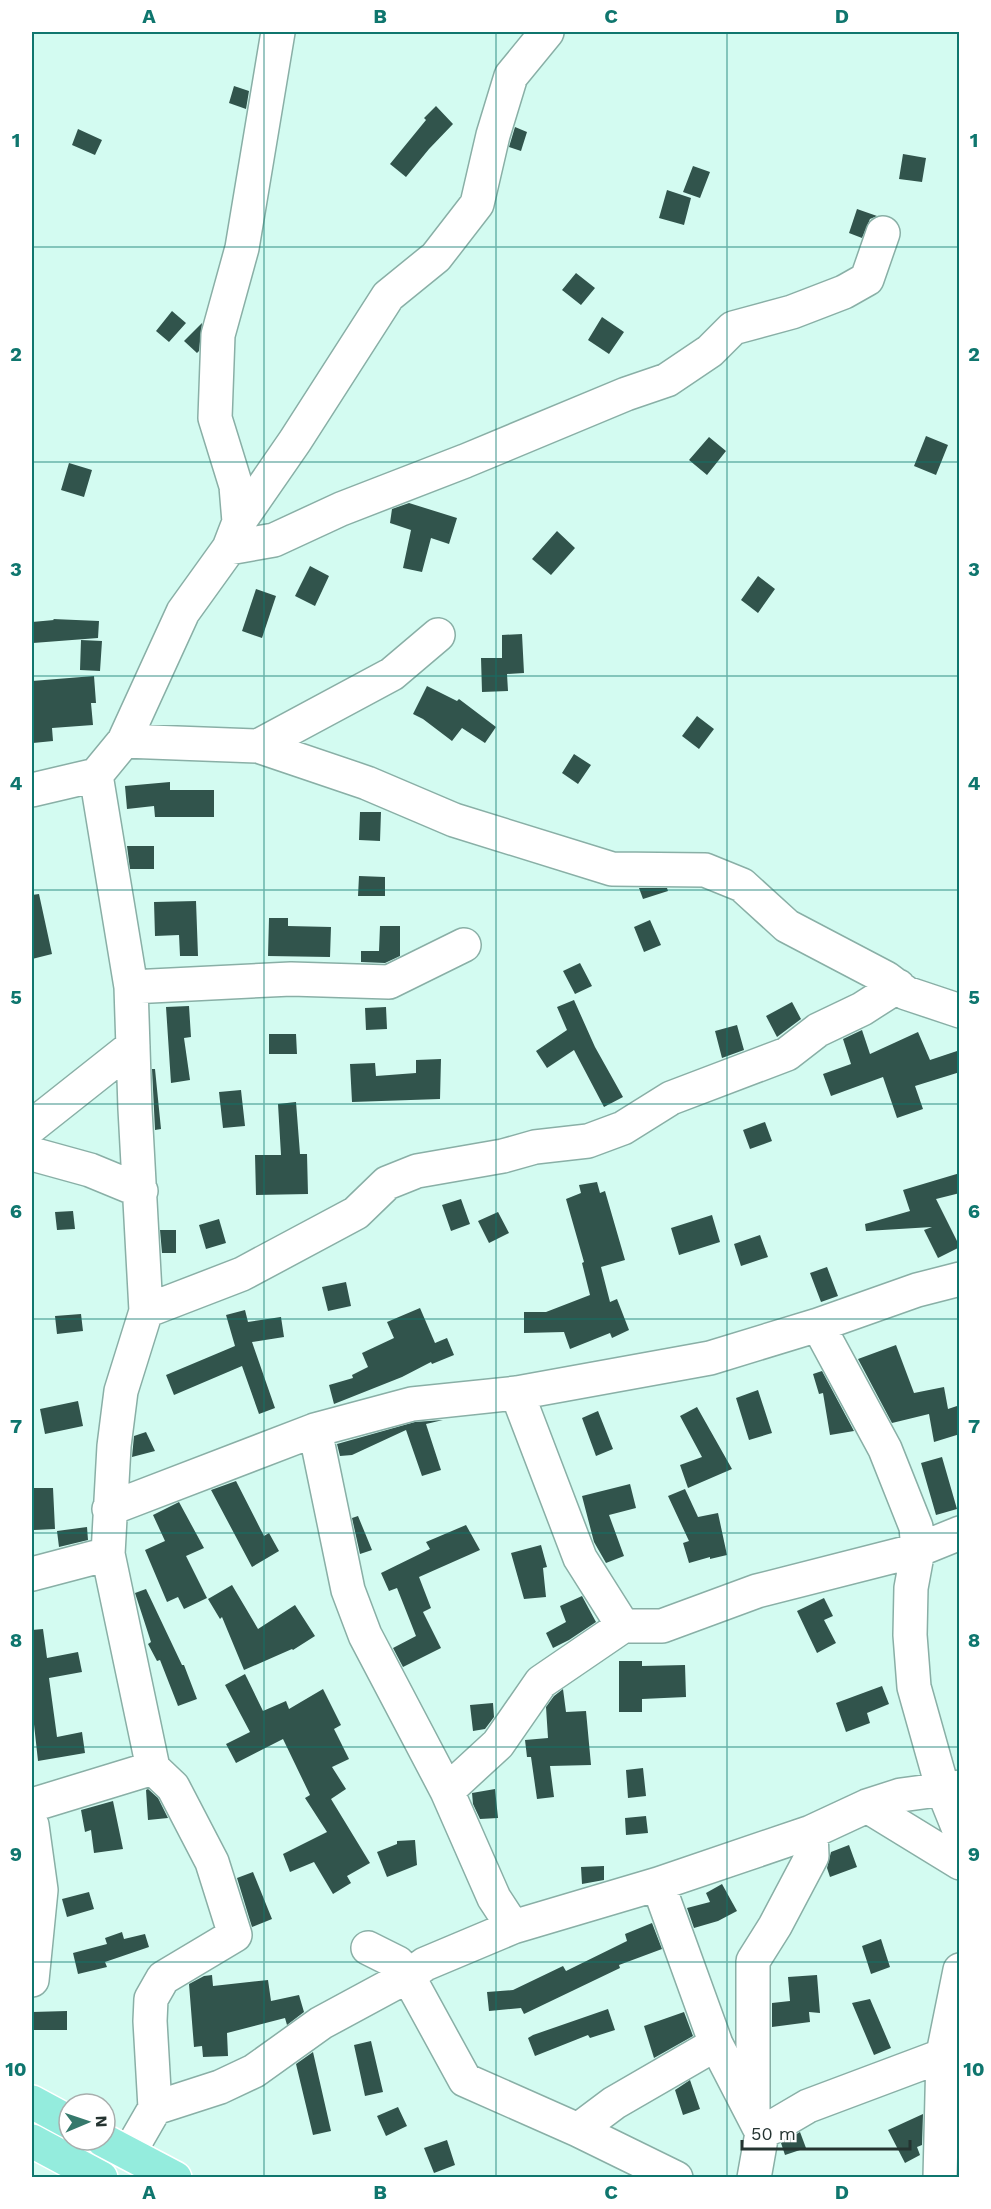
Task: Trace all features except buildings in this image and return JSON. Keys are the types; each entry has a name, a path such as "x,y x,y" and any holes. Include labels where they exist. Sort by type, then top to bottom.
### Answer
{"main road":[{"path":"32,2102 57,2116"},
{"path":"32,2141 101,2178"},
{"path":"117,2148 175,2178"}],"street":[{"path":"234,535 236,486 215,418 218,335 242,248 278,32"},
{"path":"32,790 96,775 124,741 183,612 388,296 436,257 477,204 493,135 511,76 547,32"},
{"path":"234,535 274,540 342,508 465,461 626,394 667,380 710,351 733,328 802,308 844,292 867,279 883,233"},
{"path":"258,746 392,674 438,635"},
{"path":"124,741 258,746 367,783 454,820 612,869 705,870 742,885 787,926 886,978 906,993 960,1011"},
{"path":"96,775 131,987 146,1311 121,1391 114,1446 108,1554 153,1768 172,1787 212,1863 235,1935 163,1978 151,2000 155,2108"},
{"path":"131,987 291,979 389,982 464,945"},
{"path":"146,1311 242,1274 356,1213 387,1183 417,1171 503,1156 535,1147 588,1141 622,1128 671,1098 787,1054 818,1030 862,1009 898,986"},
{"path":"32,1126 133,1046"},
{"path":"32,1154 90,1170 141,1191"},
{"path":"109,1509 315,1430 412,1404 517,1393 710,1358 818,1325 917,1290 960,1279"},
{"path":"818,1325 885,1449 916,1527 918,1550 911,1588 910,1635 914,1687 951,1788 960,1832"},
{"path":"517,1393 580,1558 623,1626"},
{"path":"315,1430 348,1590 365,1635 447,1791 494,1898 513,1927"},
{"path":"447,1791 498,1744 541,1682 623,1626 662,1626 757,1592 918,1550 960,1533"},
{"path":"32,1574 108,1554"},
{"path":"32,1805 153,1768"},
{"path":"117,2146 155,2108 220,2087 254,2071 321,2023 426,1964 513,1927 658,1884 811,1832 867,1806 901,1795 951,1788"},
{"path":"867,1806 960,1863"},
{"path":"32,1825 41,1890 32,1980"},
{"path":"754,2178 758,2124 753,1961 775,1926 812,1856 811,1832"},
{"path":"658,1884 716,2044 758,2124"},
{"path":"368,1948 398,1962 465,2080 578,2130 676,2178"},
{"path":"940,2178 960,1970"},
{"path":"578,2130 614,2103 716,2044"},
{"path":"758,2124 951,2051"}]}
